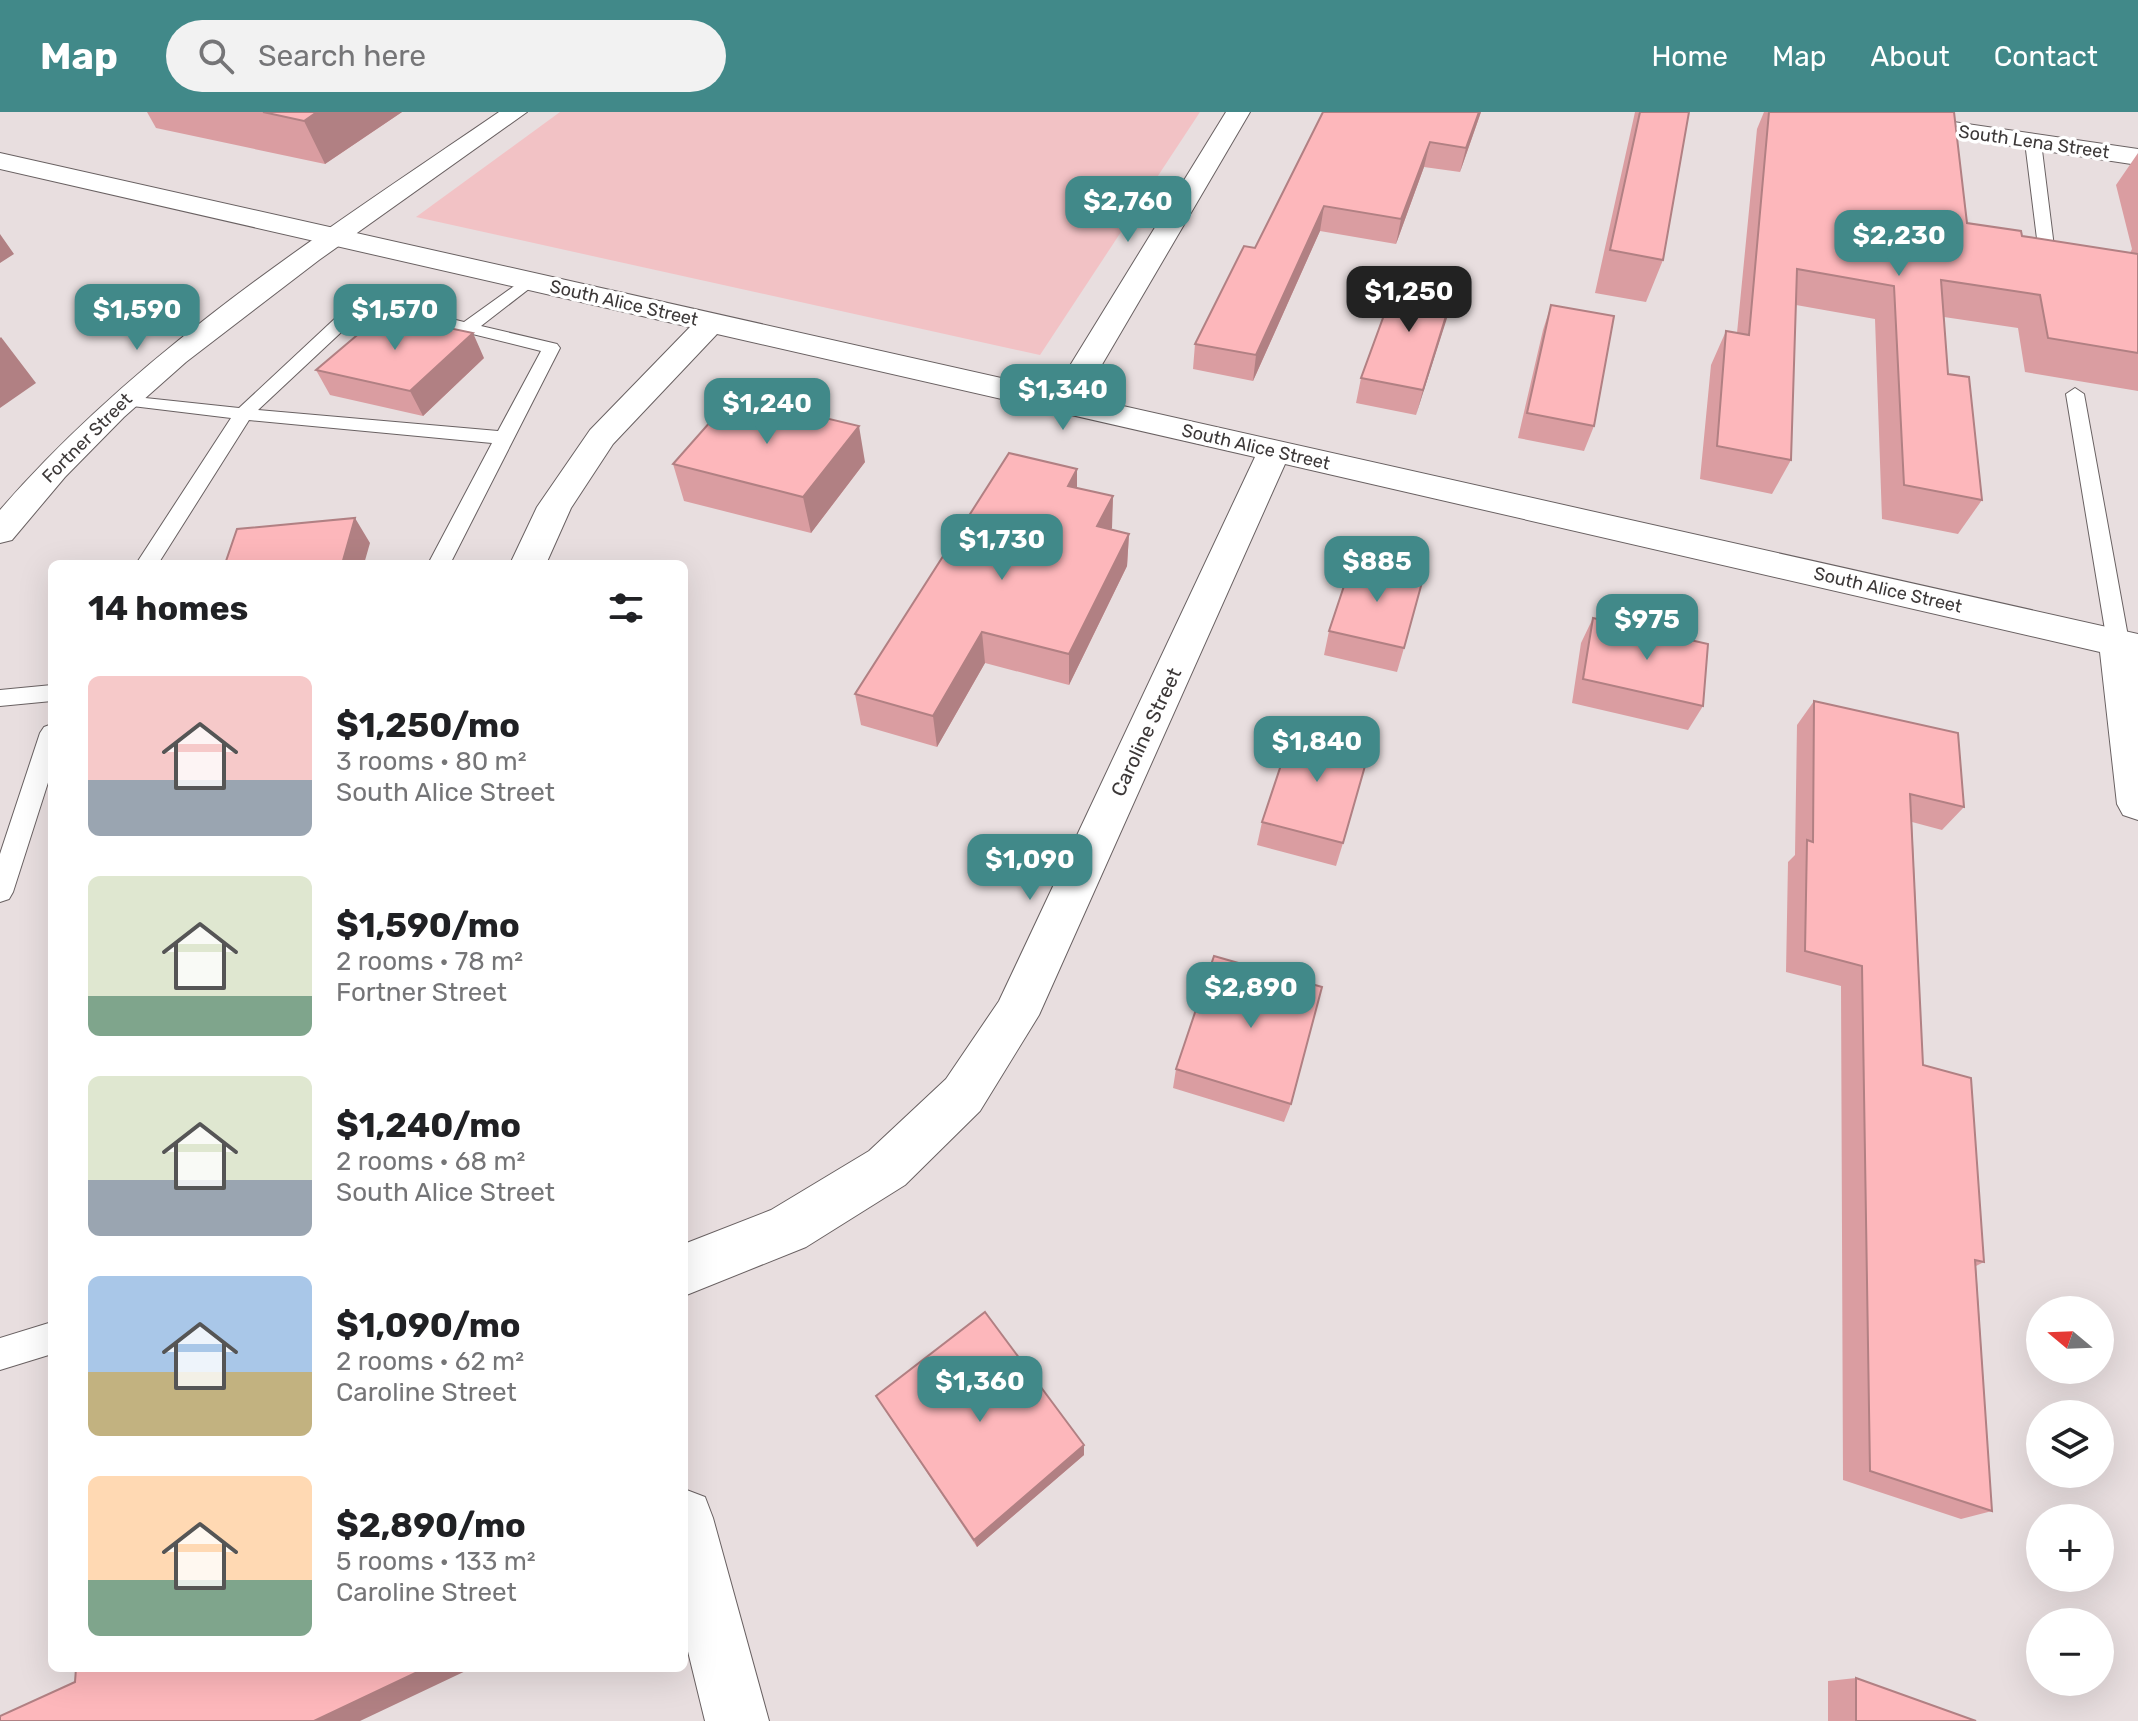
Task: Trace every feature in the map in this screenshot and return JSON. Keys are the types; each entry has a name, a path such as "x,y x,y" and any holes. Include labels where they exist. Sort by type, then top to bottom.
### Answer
{"street":[{"name":"Fortner Street","path":"0,532 27,497 124,399 236,309 515,112"},
{"path":"1063,403 1238,112"},
{"name":"South Lena Street","path":"1835,112 2031,131 2138,157"},
{"name":"South Alice Street","path":"0,161 2128,644"},
{"path":"530,560 554,507 601,437 711,323"},
{"name":"Caroline Street","path":"688,1268 788,1229 887,1168 963,1095 1016,1015 1274,451"},
{"path":"2128,644 2138,804"},
{"path":"688,1533 737,1721"}],"lane":[{"path":"2031,131 2048,263"},
{"path":"467,328 528,281"},
{"path":"150,560 243,414 363,302 551,348 441,560"},
{"path":"2075,394 2128,644"},
{"path":"124,399 243,414 505,438"},
{"path":"0,698 48,693"},
{"path":"0,892 48,745"},
{"path":"0,1354 48,1339"}],"shaded area":[{"path":"560,112 1200,112 1040,355 416,217"}],"building":[{"path":"263,112 317,112 304,121"},
{"path":"1323,112 1479,112 1466,148 1430,142 1401,219 1324,206 1256,355 1195,344 1244,246 1255,248"},
{"path":"1640,112 1689,112 1663,260 1610,250"},
{"path":"1769,112 1954,112 1967,223 2021,231 2022,236 2138,254 2138,353 2048,338 2040,295 1941,280 1948,374 1969,377 1982,500 1904,485 1894,286 1797,269 1791,460 1717,446 1726,331 1749,335"},
{"path":"1398,277 1455,287 1423,390 1361,378"},
{"path":"1551,305 1614,316 1594,426 1527,413"},
{"path":"382,314 473,333 410,391 316,370"},
{"path":"733,396 859,426 803,497 673,464"},
{"path":"1009,453 1077,469 1068,486 1113,496 1097,526 1129,534 1069,654 982,632 933,716 855,694"},
{"path":"355,518 343,560 226,560 237,529"},
{"path":"1353,559 1424,575 1404,648 1329,631"},
{"path":"1593,618 1708,644 1703,706 1583,679"},
{"path":"1814,701 1958,733 1964,807 1910,794 1923,1065 1971,1078 1984,1262 1975,1260 1992,1511 1870,1471 1862,966 1805,951 1807,840 1813,842"},
{"path":"1294,726 1371,745 1343,843 1262,822"},
{"path":"1214,956 1322,987 1291,1104 1176,1069"},
{"path":"985,1312 1084,1445 974,1540 876,1396"},
{"path":"76,1672 418,1672 314,1721 0,1721 0,1716 75,1682"},
{"path":"1856,1678 1976,1721 1856,1721"}]}
